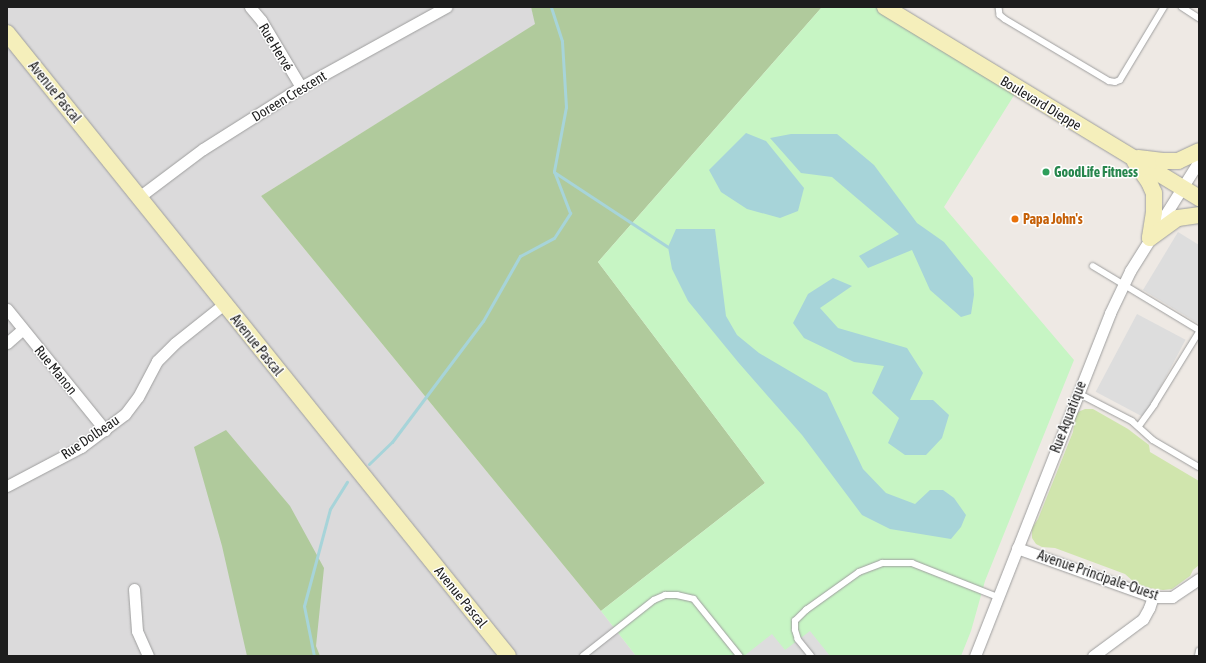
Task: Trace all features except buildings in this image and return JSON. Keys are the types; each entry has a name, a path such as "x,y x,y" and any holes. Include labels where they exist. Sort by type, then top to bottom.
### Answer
{"street":[{"name":"Rue Hervé","path":"250,7 261,20 301,87"},
{"name":"Doreen Crescent","path":"139,197 202,149 301,87 446,7"},
{"name":"Boulevard Dieppe","path":"885,7 1199,198"},
{"name":"Avenue Pascal","path":"9,41 139,197 508,656"},
{"path":"1130,156 1163,161 1178,161 1199,151"},
{"path":"1130,156 1149,182 1154,193 1154,212 1150,238"},
{"name":"Rue Aquatique","path":"975,656 1110,313 1123,285 1150,238 1199,161"},
{"path":"1150,238 1178,218 1199,215"},
{"name":"Rue Dolbeau","path":"7,486 81,447 125,414 138,397 157,361 175,343 224,304"},
{"name":"Rue Manon","path":"7,309 105,430"},
{"path":"7,343 23,329"},
{"name":"Avenue Principale-Ouest","path":"1018,548 1153,597 1172,597 1199,579"},
{"path":"134,589 137,631 148,656"},
{"path":"1093,656 1143,619 1153,597"}],"lane":[{"path":"1000,7 1000,15 1005,19 1109,82 1115,82 1120,80 1164,7"},
{"path":"1182,7 1199,18"},
{"path":"1092,266 1199,331 1154,405 1139,426"},
{"path":"1078,393 1139,426 1153,440 1199,467"},
{"path":"811,656 798,640 795,630 796,620 806,610 859,572 882,563 912,563 998,597"},
{"path":"583,656 654,600 665,595 677,595 694,599 740,656"},
{"path":"1198,656 1199,651"}],"shaded area":[{"path":"7,7 531,7 536,24 261,196 601,611 636,656 7,656"},
{"path":"1178,232 1199,245 1199,324 1143,290"},
{"path":"1137,314 1186,340 1144,418 1096,392"},
{"path":"810,631 830,656 744,656 772,634 785,650"}],"green space":[{"path":"531,7 822,7 598,262 765,483 601,611 261,196 535,24"},
{"path":"822,7 885,7 1018,89 944,207 1074,360 985,581 971,631 961,656 636,656 601,611 765,483 598,262"},
{"path":"1085,409 1093,409 1128,429 1149,445 1150,452 1199,481 1199,565 1193,570 1190,576 1172,589 1163,590 1150,588 1135,583 1125,574 1055,548 1042,547 1036,544 1032,538 1032,528 1038,519 1073,432 1075,418 1078,412"},
{"path":"226,430 290,506 324,568 316,646 320,656 247,656 222,546 194,447"}],"water":[{"path":"746,133 766,141 804,188 798,211 780,218 747,209 721,192 709,170"},
{"path":"791,134 837,134 874,165 917,223 944,242 973,278 974,295 971,314 961,317 930,290 912,250 868,268 859,256 899,234 832,177 801,173 770,138"},
{"path":"676,229 715,229 726,316 737,335 759,353 827,393 863,469 886,493 915,504 930,490 943,490 954,498 966,515 961,527 951,539 890,529 862,515 802,435 738,362 688,301 672,269 668,247"},
{"path":"833,278 852,286 820,308 838,328 907,348 923,373 910,400 933,400 949,415 942,438 926,455 905,455 888,443 899,418 872,393 884,366 854,362 804,338 793,323 808,294"}],"waterway":[{"path":"369,464 392,442 483,321 520,256 554,238 570,213 554,171 566,107 562,41 551,7"},
{"path":"554,172 668,247"},
{"path":"314,656 304,606 330,509 347,482"}],"place":[{"name":"GoodLife Fitness","path":"1046,172"},
{"name":"Papa John's","path":"1015,219"}]}
